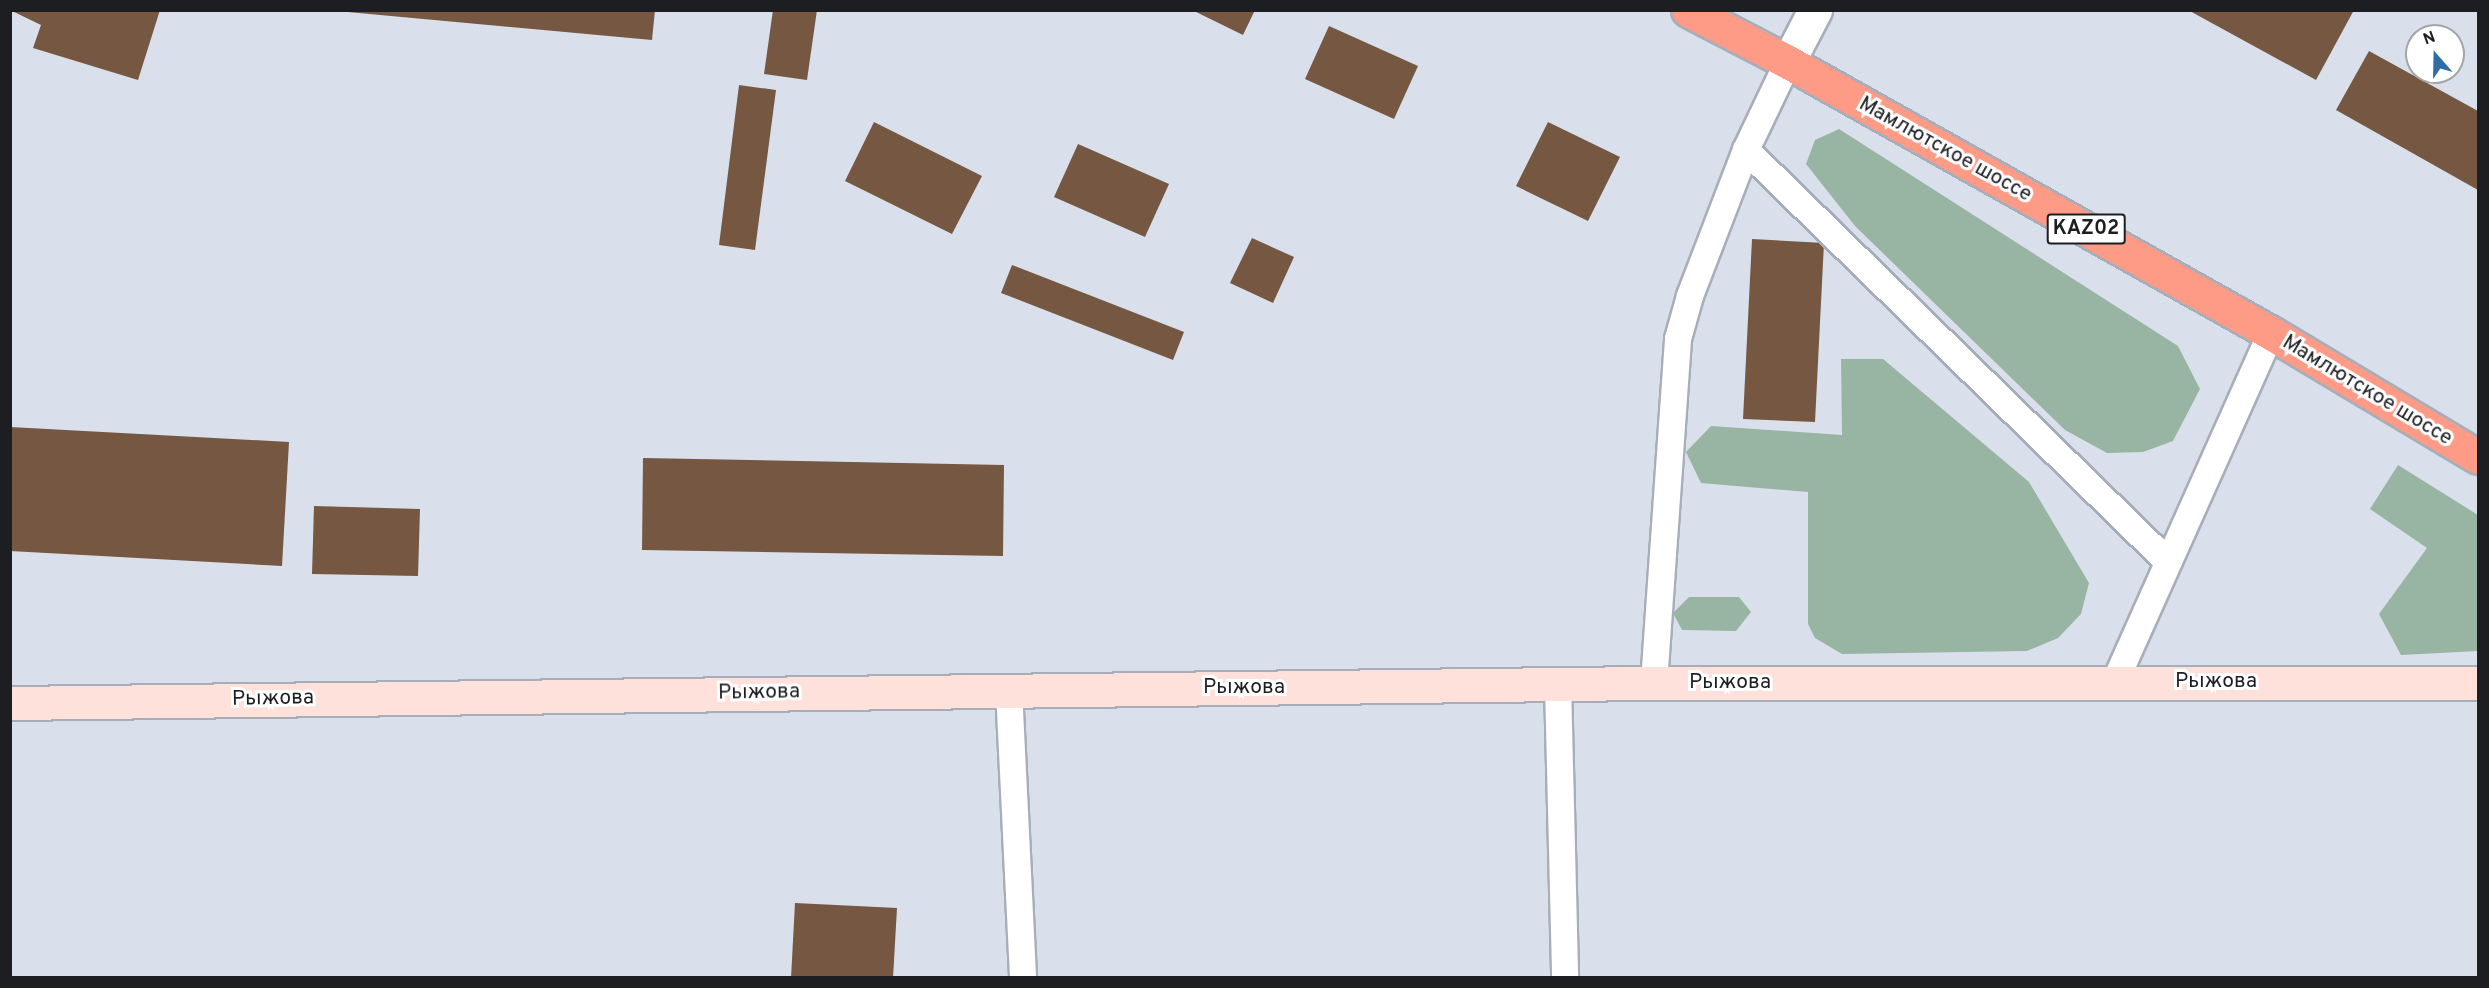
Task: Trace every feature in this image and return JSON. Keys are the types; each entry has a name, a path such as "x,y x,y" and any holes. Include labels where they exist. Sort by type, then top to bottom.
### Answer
{"highway":[{"name":"Мамлютское шоссе","path":"1688,10 1788,62 2271,333 2478,457"}],"street":[{"path":"1788,62 1815,10"},
{"name":"Рыжова","path":"10,703 1654,683 2478,683"}],"lane":[{"path":"1654,683 1678,339 1690,296 1746,150 1788,62"},
{"path":"1746,150 2168,562"},
{"path":"2115,682 2271,333"},
{"path":"1558,685 1565,978"},
{"path":"1009,690 1023,978"}],"green space":[{"path":"1839,129 2178,346 2200,389 2173,441 2143,452 2107,453 2065,430 1855,226 1806,164 1815,140"},
{"path":"1841,359 1883,359 2029,482 2089,583 2081,614 2058,638 2027,651 1842,654 1815,638 1808,624 1808,492 1701,483 1686,452 1711,426 1842,435"},
{"path":"2398,465 2478,515 2478,651 2401,655 2379,614 2427,548 2370,509"},
{"path":"1689,597 1739,597 1751,612 1736,631 1682,630 1673,613"}],"building":[{"path":"10,10 160,10 138,80 33,48 41,25"},
{"path":"326,10 655,10 652,40"},
{"path":"773,10 817,10 807,80 764,74"},
{"path":"1192,10 1255,10 1243,35"},
{"path":"2188,10 2354,10 2316,80"},
{"path":"1329,26 1418,66 1394,119 1305,79"},
{"path":"2369,51 2405,71 2405,84 2429,84 2478,111 2478,190 2336,110"},
{"path":"739,85 776,90 755,250 719,245"},
{"path":"874,122 982,176 952,234 845,181"},
{"path":"1548,122 1620,157 1588,221 1516,186"},
{"path":"1078,144 1169,184 1145,237 1054,197"},
{"path":"1252,238 1294,257 1273,303 1230,283"},
{"path":"1752,239 1824,243 1815,422 1743,419"},
{"path":"1012,265 1184,332 1173,360 1001,293"},
{"path":"10,427 289,442 282,566 10,551"},
{"path":"643,458 1004,465 1003,556 642,550"},
{"path":"314,506 420,509 418,576 312,574"},
{"path":"795,903 897,908 893,978 791,978"}]}
